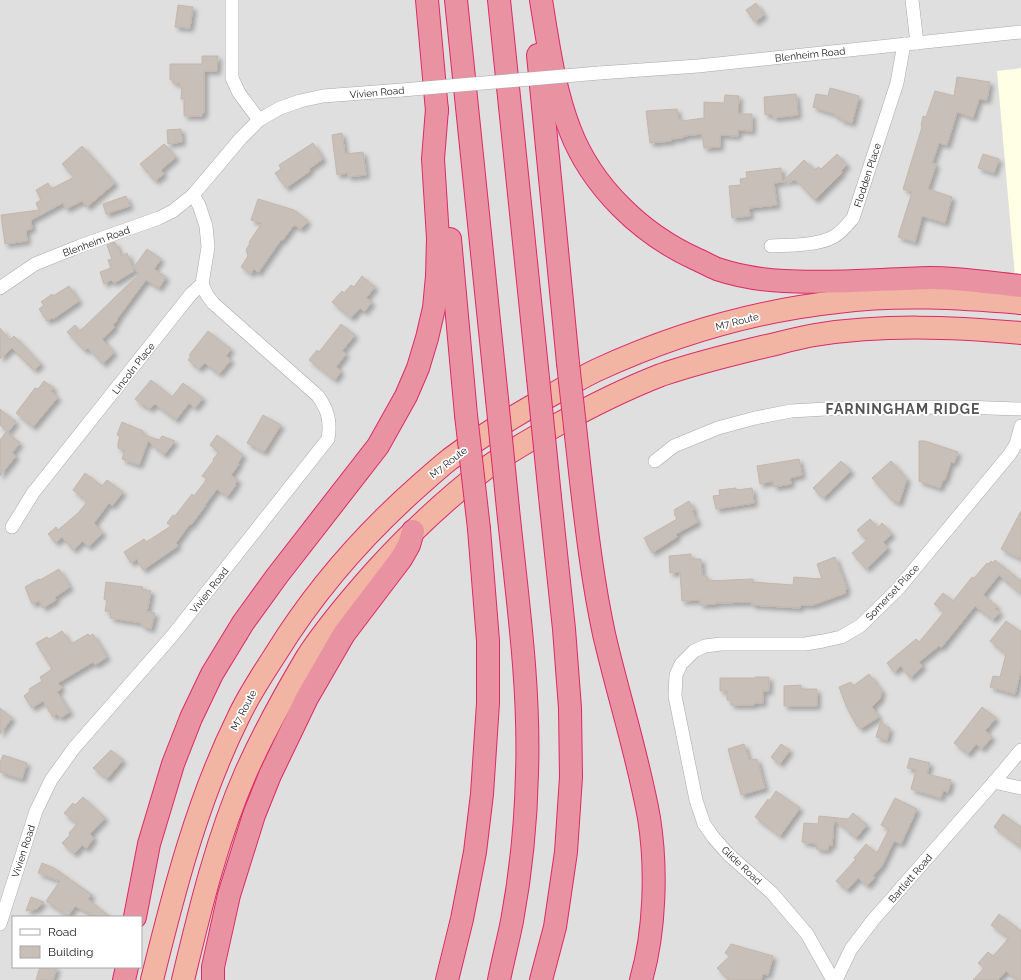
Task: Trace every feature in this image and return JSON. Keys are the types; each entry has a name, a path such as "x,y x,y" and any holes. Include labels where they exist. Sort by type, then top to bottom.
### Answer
{"highway":[{"path":"427,0 466,415 479,529 488,640 488,704 482,794 474,859 462,919 447,980"},
{"path":"456,0 521,630 526,702 527,772 522,856 512,920 499,980"},
{"path":"499,0 570,708 571,776 566,852 555,927 541,980"},
{"path":"532,0 568,363 590,560 604,633 638,765 649,820 653,868 654,908 649,946 641,980"},
{"path":"541,0 548,43 562,106 571,132 586,163 605,189 629,215 653,234 683,253 717,269 783,282 932,278 1021,286"},
{"path":"135,916 150,844 172,764 190,718 212,674 243,623 277,576 378,446 406,396 418,368 434,308 437,276 438,238 433,159 437,109"},
{"name":"M7 Route","path":"152,980 182,863 217,763 239,716 289,632 314,598 378,523 448,461 508,419 593,372 639,351 679,337 756,315 838,301 925,297 1021,303"},
{"path":"183,980 205,889 224,827 246,772 268,727 308,656 338,615 366,581 413,531 484,470 523,444 587,408 660,376 710,360 814,335 884,328 929,327 1021,333"},
{"path":"213,980 213,967 228,895 254,815 270,775 307,698 340,641 401,560 413,531"},
{"path":"124,980 127,968"}],"street":[{"path":"232,0 232,78 239,93 260,120"},
{"path":"912,0 917,42"},
{"name":"Blenheim Road","path":"599,73 698,66 1021,32"},
{"name":"Flodden Place","path":"771,246 812,243 832,238 844,229 853,218 897,83 904,44"},
{"name":"Vivien Road","path":"194,196 241,138 260,120 280,108 300,101 323,96 599,73"},
{"path":"194,196 199,205 206,226 208,247 202,284"},
{"name":"Blenheim Road","path":"0,288 35,264 80,246 159,218 173,211 194,196"},
{"name":"Vivien Road","path":"0,924 36,811 51,780 74,748 172,636 328,439 330,428 329,418 325,405 318,396 213,302 207,295 202,284"},
{"name":"Lincoln Place","path":"12,527 33,493 191,294 202,284"},
{"path":"655,461 674,446 718,428 755,418 790,411 843,408 961,407 1021,409"},
{"name":"Somerset Place","path":"681,664 694,651 705,646 721,644 805,644 841,637 860,626 898,589 1010,454 1016,444 1021,426"},
{"name":"Glide Road","path":"681,664 676,675 675,696 696,800 704,824 729,855 772,892 807,934 834,980"},
{"name":"Bartlett Road","path":"834,980 851,949 873,920 1021,750"},
{"path":"994,782 1021,788"}],"shaded area":[{"path":"0,0 1021,0 1021,980 0,980"},
{"path":"1021,68 1021,277 1015,276 997,71"}],"building":[{"path":"756,3 764,15 755,22 746,10"},
{"path":"178,5 193,7 190,28 175,27"},
{"path":"202,56 218,56 217,71 204,71 204,113 202,116 184,116 184,99 181,99 182,87 180,87 180,83 173,83 173,80 170,80 170,64 202,64"},
{"path":"957,77 990,82 987,100 979,99 973,118 957,112 947,145 939,143 932,163 936,164 928,189 952,197 945,223 922,216 915,242 898,237 912,192 903,189 922,127 923,116 926,117 935,91 954,96"},
{"path":"830,88 859,96 852,123 841,120 841,118 835,116 835,114 813,107 816,94 828,96"},
{"path":"796,94 798,115 773,118 772,114 765,115 764,97"},
{"path":"725,95 739,96 738,114 752,114 752,131 738,130 738,136 720,135 720,147 704,148 702,134 683,136 683,138 671,139 671,141 650,143 646,111 677,109 678,119 681,119 682,121 704,118 704,102 724,103"},
{"path":"181,129 182,142 168,144 167,130"},
{"path":"342,133 345,154 363,152 366,175 348,177 348,173 337,175 332,135"},
{"path":"313,143 323,159 309,169 310,171 286,188 275,173 281,169 279,165"},
{"path":"164,144 176,157 161,170 164,174 155,181 140,164"},
{"path":"82,146 115,183 87,207 82,201 66,209 63,203 31,220 32,229 26,230 27,241 5,244 1,215 39,210 36,203 41,200 36,190 48,183 51,189 74,177 62,164"},
{"path":"837,154 847,165 841,171 842,173 815,200 796,180 782,182 804,160 815,170 818,167 821,169"},
{"path":"983,154 999,159 994,173 978,168"},
{"path":"781,168 782,182 774,183 777,205 749,208 750,216 732,218 729,186 741,185 740,179 747,178 746,172"},
{"path":"126,196 130,206 106,214 103,204"},
{"path":"258,199 294,210 308,221 301,229 294,225 282,241 281,240 258,273 254,269 251,274 241,267 248,256 246,250 250,243 249,242 262,223 251,220"},
{"path":"115,242 121,256 127,253 134,271 114,283 111,280 104,284 100,272 111,268 108,260 112,259 107,245"},
{"path":"147,249 161,259 154,269 166,277 159,288 146,280 113,325 115,327 102,339 114,352 103,364 88,348 85,351 67,332 75,325 80,331 139,274 134,267"},
{"path":"362,276 375,287 366,298 372,302 364,312 360,308 351,318 332,302 342,291 344,293 351,285 354,287"},
{"path":"69,286 79,301 53,319 52,318 47,321 39,309 44,305 41,302 52,294 53,296"},
{"path":"341,324 355,335 342,351 346,354 336,367 341,371 335,380 309,360 317,350 319,352"},
{"path":"0,328 10,340 14,336 41,364 34,370 12,348 0,359"},
{"path":"208,331 231,349 226,356 231,360 219,374 205,363 199,369 188,360 191,356 189,355"},
{"path":"151,380 172,397 183,383 203,398 195,408 189,403 176,420 155,404 150,409 144,405 143,406 135,399"},
{"path":"44,381 54,388 51,391 58,397 33,427 16,413 35,388 38,389"},
{"path":"0,409 16,422 8,432 0,425"},
{"path":"263,415 281,425 264,452 247,443"},
{"path":"122,422 143,431 142,434 159,440 162,436 175,441 164,455 148,441 139,465 122,459 125,450 118,448 120,436 117,435"},
{"path":"6,432 20,443 12,453 16,456 0,476 0,440"},
{"path":"217,435 243,455 238,463 239,464 231,475 238,480 235,484 236,485 227,497 217,489 176,543 178,546 143,570 137,559 131,563 124,552 144,539 146,542 171,526 167,523 173,515 175,516 192,494 194,496 207,479 202,476 219,452 210,445"},
{"path":"919,441 925,441 958,452 954,463 951,462 945,480 943,480 940,488 919,481"},
{"path":"799,459 802,475 790,478 791,484 774,487 773,481 760,484 757,466"},
{"path":"841,461 851,471 823,498 813,488"},
{"path":"891,461 907,479 899,503 892,500 872,478"},
{"path":"85,473 102,486 107,480 123,492 112,506 109,503 94,523 103,533 88,547 83,541 73,550 62,537 56,543 48,534 56,527 58,530 78,513 87,502 73,490"},
{"path":"736,488 736,490 752,488 754,503 716,509 713,496 720,495 719,490"},
{"path":"689,501 698,522 676,534 677,537 652,553 644,538 677,519 674,510"},
{"path":"1021,511 1021,559 1001,549"},
{"path":"870,519 878,528 882,523 892,534 883,542 888,548 866,569 852,553 867,540 857,530"},
{"path":"691,554 691,559 701,559 702,576 707,576 707,581 753,579 753,582 793,585 794,577 822,579 817,564 835,557 847,589 845,590 846,593 813,605 800,605 800,608 752,605 752,602 700,605 700,600 682,601 680,572 670,573 669,556"},
{"path":"995,560 1021,581 1021,594 999,575 983,595 997,606 995,609 1000,612 993,620 975,606 941,648 939,646 919,662 923,666 910,678 901,666 894,672 887,663 916,639 919,642 944,612 934,604 943,593 953,601 972,577 974,578 987,563 989,564 991,561 994,563"},
{"path":"59,569 70,587 55,597 56,600 43,608 39,601 32,604 25,587"},
{"path":"106,582 143,587 142,589 151,591 147,612 155,613 151,629 142,626 142,623 110,618 111,612 105,611 107,600 104,599"},
{"path":"1006,621 1021,632 1021,670 1015,694 990,687 993,676 1000,677 1006,654 990,641"},
{"path":"62,631 71,644 88,634 90,636 93,634 107,657 95,665 93,662 58,683 62,688 57,692 70,712 60,718 57,714 53,717 43,701 32,708 24,696 30,691 29,689 42,681 40,677 52,669 36,643 47,637 49,639"},
{"path":"869,674 882,691 880,699 872,707 879,717 860,729 847,708 839,687 851,682 853,686"},
{"path":"769,677 769,691 763,691 763,703 754,703 754,705 731,705 731,700 727,700 727,691 720,691 720,678"},
{"path":"801,685 801,689 817,689 817,706 784,706 784,686"},
{"path":"982,707 996,718 985,731 992,737 982,749 976,744 968,754 954,743"},
{"path":"0,708 12,718 0,734"},
{"path":"881,720 886,727 890,728 887,740 876,737"},
{"path":"744,744 749,760 757,759 765,788 741,795 728,749"},
{"path":"781,744 790,750 780,764 771,757"},
{"path":"111,750 123,760 107,779 93,768"},
{"path":"3,755 27,763 22,779 0,772 0,763"},
{"path":"910,758 930,763 927,774 951,780 948,792 943,791 941,798 911,789 916,770 907,768"},
{"path":"776,791 800,808 780,836 755,817"},
{"path":"83,797 105,818 90,834 94,838 86,849 82,845 74,854 62,843 70,835 69,833 77,824 64,813 73,803 75,805"},
{"path":"895,798 917,809 901,844 894,841 882,866 867,886 858,878 847,890 836,881 856,859 854,858 866,844 877,853 889,829 881,825"},
{"path":"853,813 867,825 856,838 834,819 832,846 829,845 828,850 816,849 817,844 802,842 804,823 818,824 819,816 848,819"},
{"path":"1003,814 1021,827 1021,847 994,827"},
{"path":"42,863 54,868 92,895 88,899 109,916 95,916 75,906 68,916 46,901 60,881 38,873"},
{"path":"31,897 44,902 37,909 26,911"},
{"path":"999,914 1021,931 1021,980 1017,980 1006,971 998,980 973,980 984,968 978,963 988,952 993,956 1009,938 991,925"},
{"path":"731,944 773,956 768,975 763,974 761,980 729,980 717,968 730,956 725,953"},
{"path":"40,968 57,968 53,980 36,980"}],"district":[{"name":"FARNINGHAM RIDGE","path":"903,409"}]}
